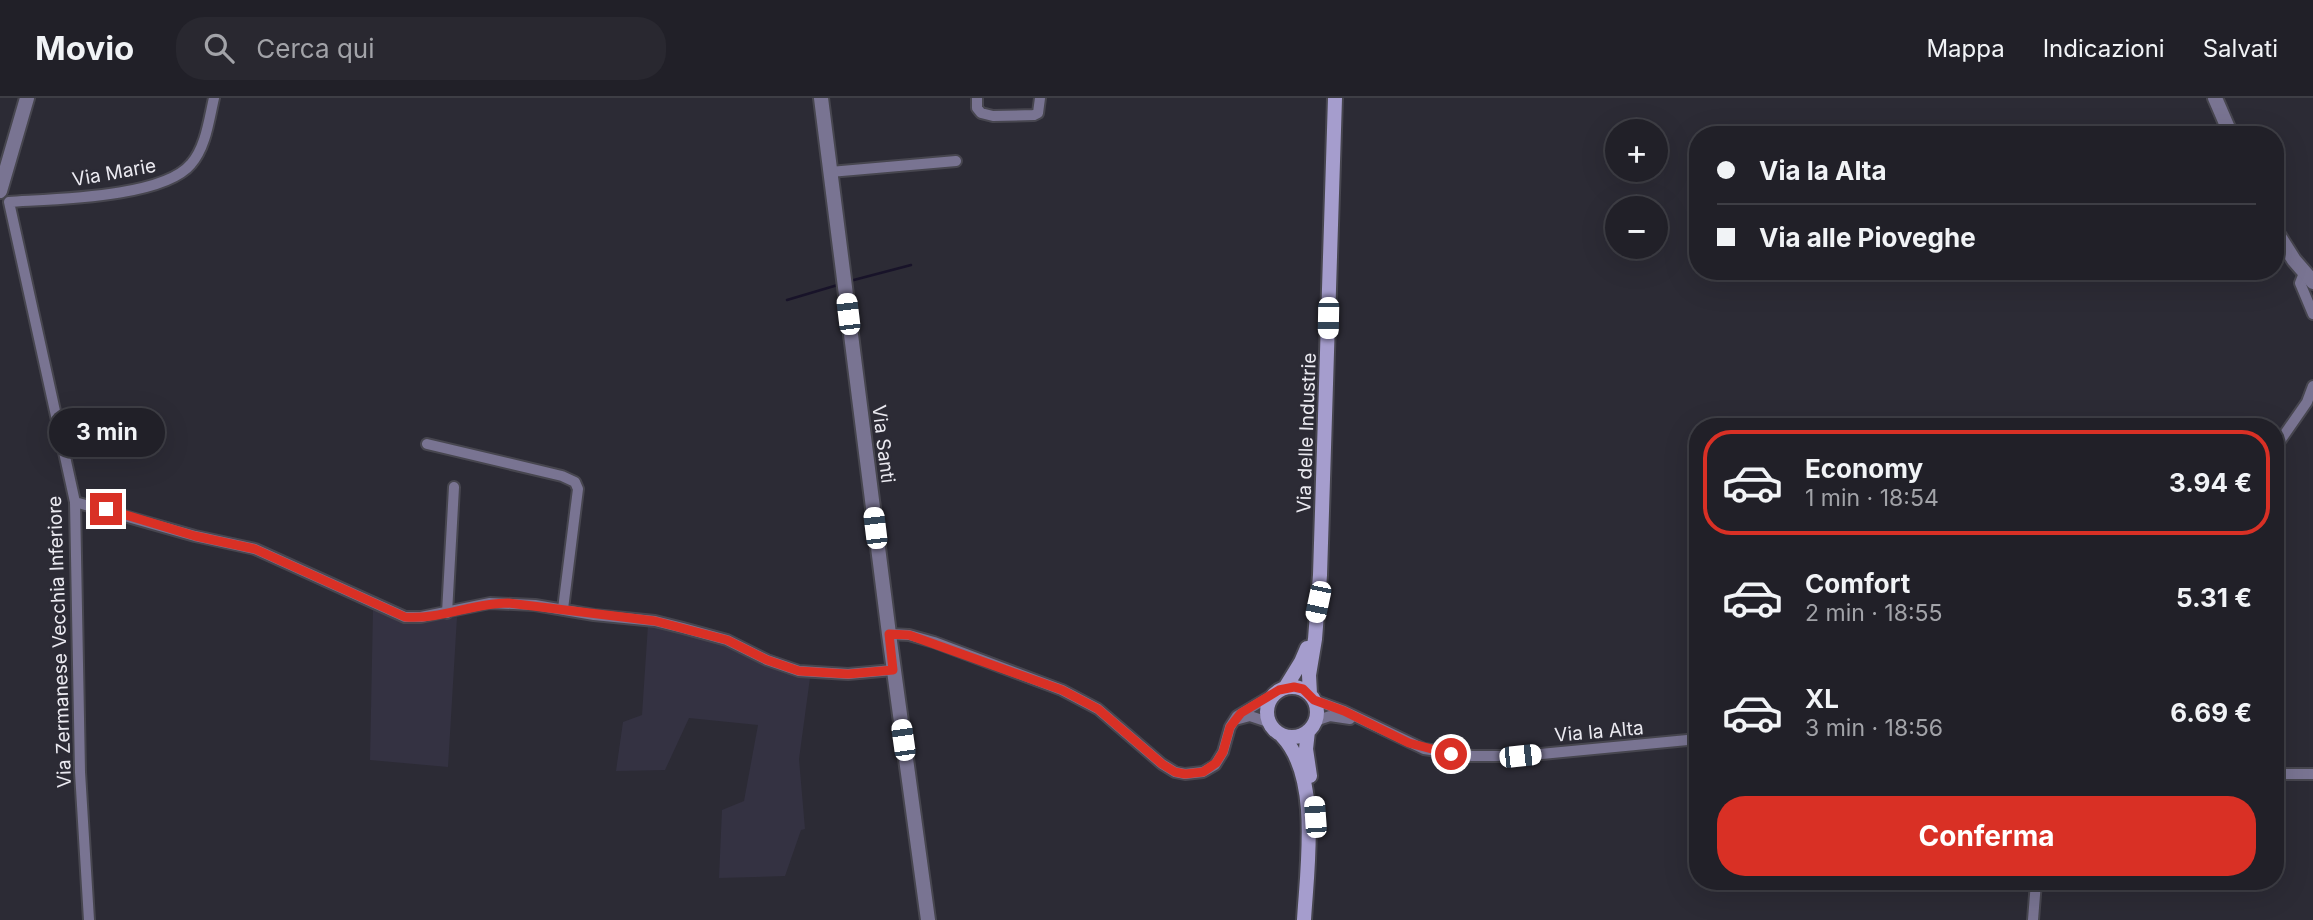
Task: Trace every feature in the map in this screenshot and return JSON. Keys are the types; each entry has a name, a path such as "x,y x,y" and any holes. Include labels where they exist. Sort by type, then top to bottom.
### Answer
{"main road":[{"name":"Via delle Industrie","path":"1312,697 1309,675 1318,602 1335,98"},
{"name":"Via delle Industrie","path":"1280,691 1301,662 1307,648 1318,602"},
{"path":"1304,920 1307,858 1305,795 1301,771 1295,751 1268,722 1267,707 1280,691 1303,689 1312,697 1317,714 1306,749 1314,803 1316,841 1312,920"},
{"path":"1282,736 1296,737 1312,727"}],"street":[{"path":"3,196 27,98"},
{"name":"Via Marie","path":"3,196 103,194 148,187 167,180 191,165 202,145 214,98"},
{"name":"Via Santi","path":"821,98 893,670 928,920"},
{"path":"977,98 981,113 993,116 1034,115 1038,113 1040,98"},
{"path":"2215,98 2227,126"},
{"path":"830,172 956,161"},
{"name":"Via Zermanese Vecchia Inferiore","path":"3,196 75,502 80,759 89,920"},
{"path":"2284,242 2309,277 2300,283 2313,314"},
{"path":"2284,435 2307,401 2313,386"},
{"path":"427,444 562,476 575,482 578,489 563,609"},
{"path":"447,613 454,487"},
{"path":"75,502 195,536 255,549 397,614 421,617 491,603 535,605 594,615 655,621 727,640 767,660 799,671 848,674 893,670"},
{"path":"889,634 909,635 934,642 1062,690 1098,709 1175,772 1192,774 1203,772 1214,765 1223,752 1233,722 1241,713 1280,691"},
{"path":"1312,697 1382,730"},
{"path":"1233,722 1250,716 1268,722"},
{"path":"1312,727 1326,717 1341,716 1382,730"},
{"name":"Via la Alta","path":"1382,730 1424,749 1472,756 1520,756 1689,741"},
{"path":"2284,774 2313,774"},
{"path":"2033,920 2035,890"}],"shaded area":[{"path":"373,609 404,621 428,622 457,617 448,767 370,760"},
{"path":"648,625 679,630 725,644 789,674 810,678 799,759 805,829 801,830 785,876 719,878 722,810 744,801 758,725 689,718 665,770 616,771 623,722 642,715"}],"waterway":[{"path":"850,281 911,265"},
{"path":"787,300 841,284"}],"route":[{"path":"106,509 195,536 255,549 405,617 447,613 491,603 508,603 655,621 727,640 788,668 826,674 893,670 889,634 909,635 934,642 1082,699 1098,709 1162,764 1175,772 1185,774 1203,772 1216,763 1237,716 1279,690 1294,687 1303,689 1314,700 1344,711 1409,743 1451,754"}]}
